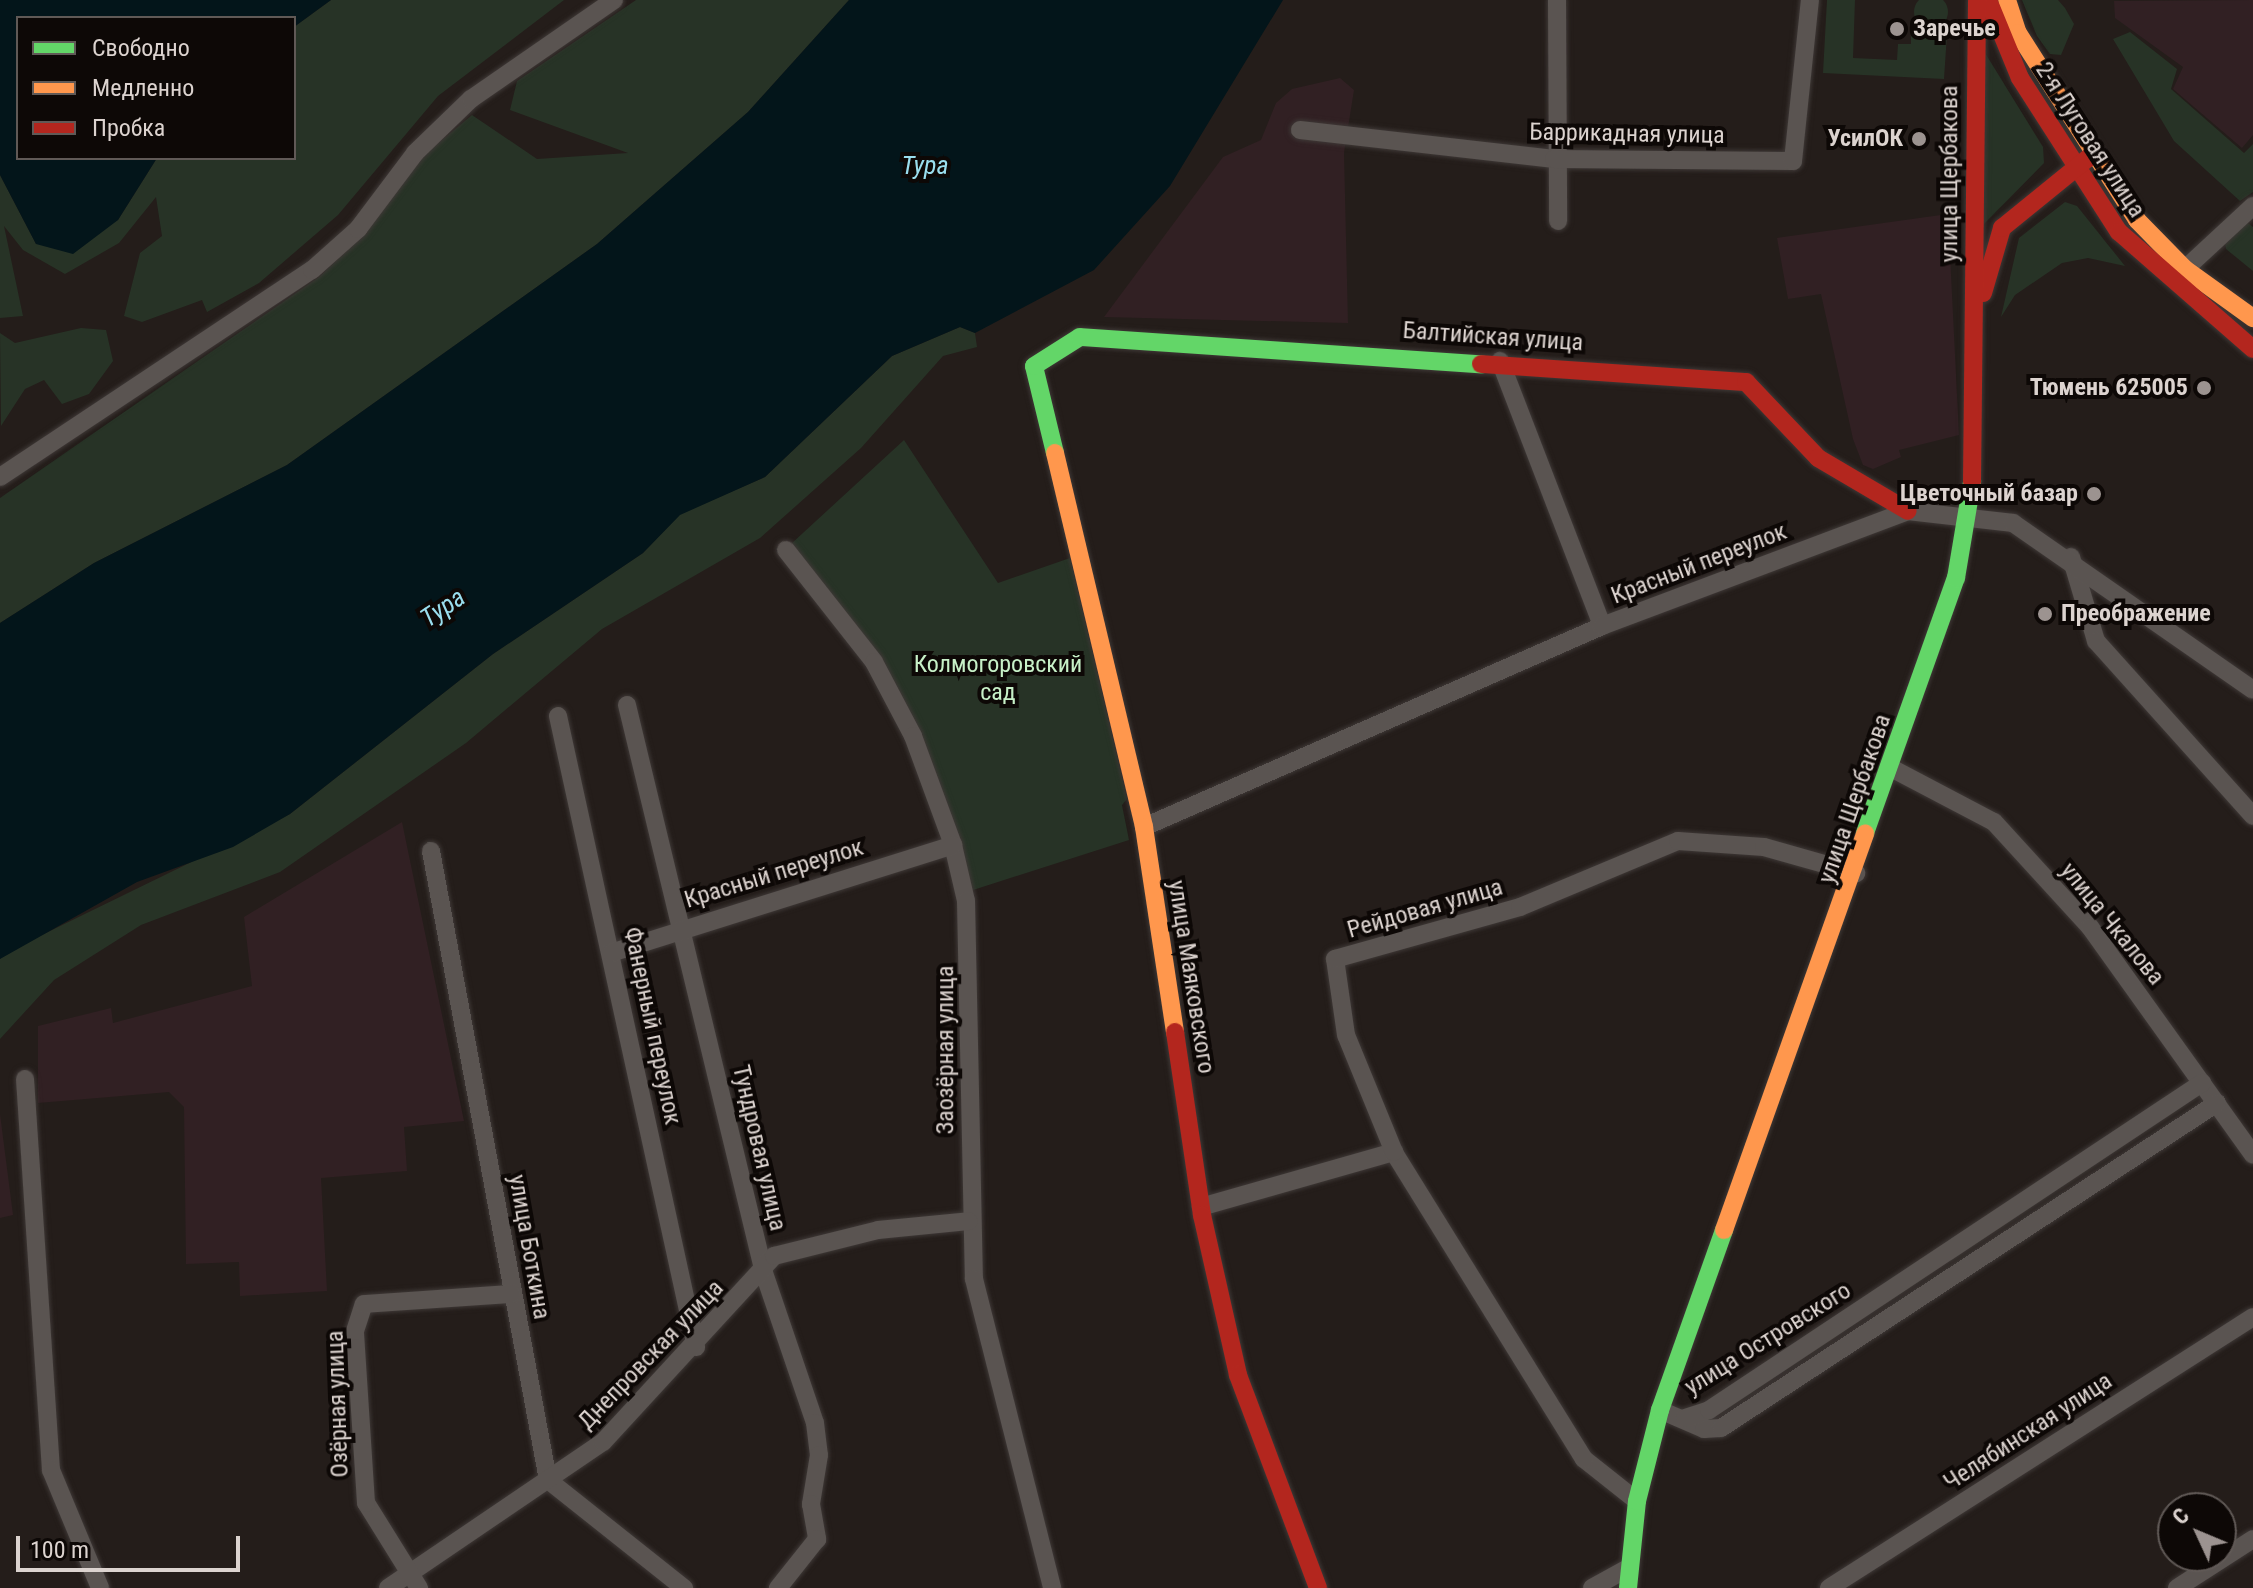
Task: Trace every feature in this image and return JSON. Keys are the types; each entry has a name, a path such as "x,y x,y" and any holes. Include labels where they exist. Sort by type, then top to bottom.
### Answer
{"street":[{"path":"0,477 312,270 358,229 415,153 471,99 614,0"},
{"path":"1557,0 1554,159 1558,221"},
{"name":"Баррикадная улица","path":"1300,130 1554,159 1793,161 1810,0"},
{"name":"улица Щербакова","path":"1628,1588 1637,1501 1660,1410 1856,873 1956,578 1970,514 1977,335 1977,0"},
{"name":"2-я Луговая улица","path":"1988,0 2020,78 2119,232 2253,349"},
{"name":"2-я Луговая улица","path":"2007,0 2018,33 2137,220 2185,269 2253,318"},
{"path":"1977,335 2002,228 2096,154"},
{"path":"2185,269 2253,206"},
{"name":"Балтийская улица","path":"1034,366 1080,337 1500,361 1746,382 1818,458 1908,511"},
{"path":"1500,361 1602,626"},
{"name":"улица Маяковского","path":"1034,366 1144,827 1201,1207 1238,1375 1318,1588"},
{"name":"Красный переулок","path":"1144,827 1602,626 1908,511 1970,514 2013,523 2071,557 2253,690"},
{"name":"Заозёрная улица","path":"786,550 874,662 913,736 953,845 966,901 973,1035 969,1221 987,1343 1052,1588"},
{"path":"2071,557 2096,641 2253,816"},
{"name":"Тундровая улица","path":"627,705 764,1273 819,1455 811,1504 817,1539 778,1588"},
{"name":"Фанерный переулок","path":"558,716 696,1347"},
{"name":"улица Чкалова","path":"1891,768 1994,822 2090,927 2253,1155"},
{"name":"Рейдовая улица","path":"1637,1501 1584,1459 1394,1152 1346,1035 1335,959 1520,907 1678,841 1764,847 1856,873"},
{"name":"Красный переулок","path":"611,953 683,927 953,845"},
{"name":"улица Боткина","path":"431,851 548,1480"},
{"path":"25,1079 51,1470 100,1588"},
{"name":"улица Островского","path":"1685,1418 1709,1410 2202,1083"},
{"name":"улица Островского","path":"1685,1418 1704,1429 1721,1428 2217,1103"},
{"path":"1201,1207 1394,1152"},
{"name":"Днепровская улица","path":"388,1588 413,1582 603,1442 696,1347 764,1273 774,1256 804,1244 969,1221"},
{"name":"Озёрная улица","path":"413,1582 366,1503 355,1331 364,1304 512,1294"},
{"name":"Челябинская улица","path":"1829,1588 2253,1317"},
{"path":"1660,1410 1685,1418"},
{"path":"548,1480 684,1588"},
{"path":"2177,1588 2253,1539"},
{"path":"1592,1588 1630,1567"}],"shaded area":[{"path":"2253,0 2253,135 2242,148 2173,89 2183,67 2115,18 2114,1"},
{"path":"1340,78 1354,90 1344,153 1348,323 1104,317 1223,157 1261,140 1276,103 1292,89"},
{"path":"1948,214 1959,435 1899,450 1901,457 1873,469 1863,465 1853,439 1821,294 1788,299 1777,238"},
{"path":"402,822 464,1121 404,1127 407,1171 321,1178 327,1291 240,1296 239,1262 186,1264 184,1107 169,1092 38,1103 38,1026 111,1008 113,1023 252,986 244,917"},
{"path":"0,1114 13,1215 0,1218"}],"green space":[{"path":"1921,-1 1941,-1 1948,12 1943,24 1931,29 1919,24 1914,12"},
{"path":"331,0 564,0 438,96 338,215 259,283 207,312 202,300 142,322 124,316 140,253 162,236 156,197 119,243 65,274 23,250 4,226 23,316 0,318 0,175 36,244 118,220 156,160 296,160 296,26"},
{"path":"636,0 849,0 748,112 597,244 287,465 94,563 0,623 0,498 319,277 365,234 424,155 472,115 537,159 628,153 510,110 517,81"},
{"path":"1827,0 1855,0 1853,58 1897,60 1898,44 1911,44 1911,32 1947,34 1944,79 1823,73"},
{"path":"2022,0 2058,0 2065,8 2074,24 2061,55 2050,54 2037,36"},
{"path":"2130,32 2177,69 2171,89 2244,153 2253,144 2253,192 2240,201 2174,141 2113,39"},
{"path":"1982,48 2043,147 2044,163 1981,227"},
{"path":"2065,202 2077,206 2125,266 2088,258 2062,263 2015,295 2001,317 2019,238"},
{"path":"2248,223 2253,227 2253,271 2226,249 2224,236"},
{"path":"960,327 975,333 977,347 943,356 861,448 760,538 602,629 466,743 280,872 141,925 54,980 0,1039 0,959 11,950 290,814 493,654 643,553 680,514 765,477 892,356"},
{"path":"81,328 106,330 113,361 89,394 62,404 44,380 25,389 1,426 0,333 15,343"},
{"name":"Колмогоровский сад","path":"904,440 998,583 1070,558 1127,799 1122,805 1129,840 970,891 921,736 791,544"}],"water":[{"path":"0,0 331,0 296,26 296,16 16,16 16,160 156,160 118,220 73,254 36,244 0,175"},
{"name":"Тура","path":"849,0 1283,0 1170,186 1094,270 975,333 960,327 892,356 765,477 680,515 643,553 493,654 290,814 233,847 137,882 0,959 0,623 94,563 287,465 597,244 748,112"}],"traffic: fast":[{"path":"1055,453 1034,366 1080,337 1481,364"},
{"path":"1865,833 1956,578 1972,482"},
{"path":"1628,1588 1637,1501 1660,1410 1724,1230"}],"traffic: slow":[{"path":"2007,0 2018,33 2137,220 2185,269 2253,318"},
{"path":"1055,453 1144,827 1175,1032"},
{"path":"1724,1230 1865,833"}],"traffic: jam":[{"path":"1972,482 1977,0"},
{"path":"1988,0 2020,78 2119,232 2253,349"},
{"path":"1983,293 2002,228 2088,158"},
{"path":"1481,364 1746,382 1818,458 1908,511"},
{"path":"1175,1032 1202,1215 1238,1375 1318,1588"}],"place":[{"name":"Заречье","path":"1897,29"},
{"name":"УсилОК","path":"1919,139"},
{"name":"Тюмень 625005","path":"2204,388"},
{"name":"Цветочный базар","path":"2094,494"},
{"name":"Преображение","path":"2045,614"}]}
